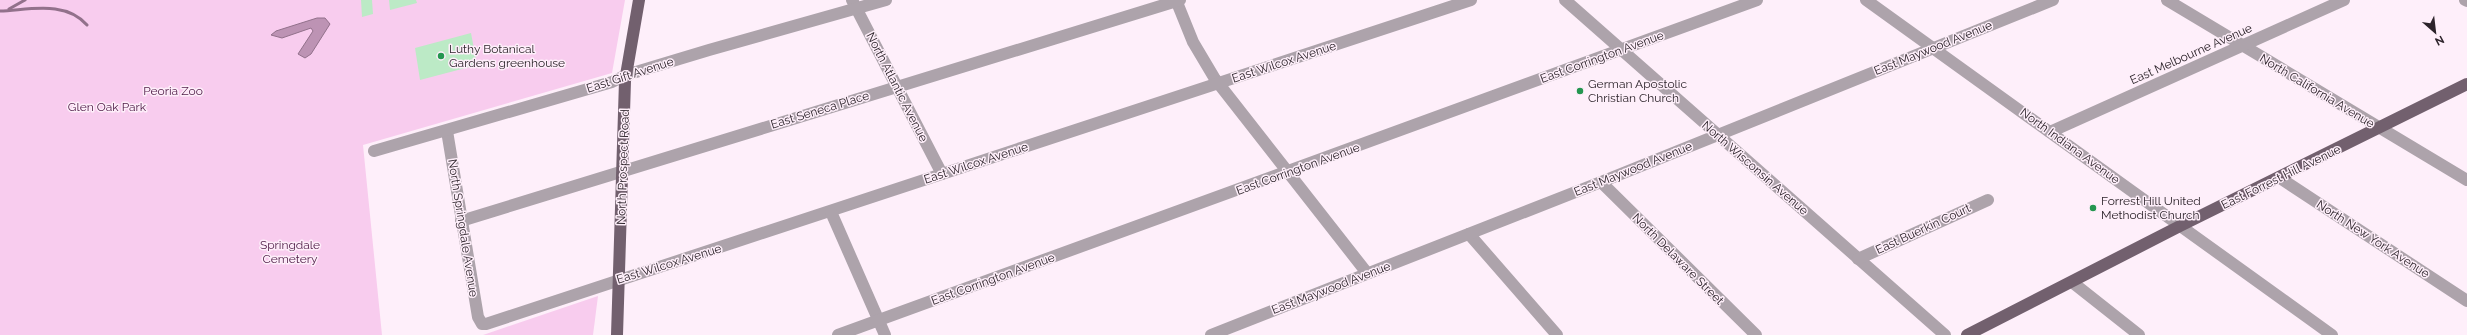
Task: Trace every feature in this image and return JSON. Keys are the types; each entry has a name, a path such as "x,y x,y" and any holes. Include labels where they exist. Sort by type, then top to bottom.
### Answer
{"main road":[{"name":"North Prospect Road","path":"617,335 626,75 639,0"},
{"name":"East Forrest Hill Avenue","path":"1967,335 2180,226 2280,178 2467,84"}],"street":[{"name":"East Gift Avenue","path":"374,151 448,131 612,82 626,75 854,4 886,0"},
{"path":"1177,0 1194,44 1218,84 1367,273"},
{"name":"East Seneca Place","path":"461,221 1177,0"},
{"name":"East Wilcox Avenue","path":"482,324 492,323 831,212 1471,0"},
{"name":"North Wisconsin Avenue","path":"1565,0 1945,335"},
{"name":"East Corrington Avenue","path":"838,335 1757,0"},
{"name":"North Indiana Avenue","path":"1866,0 2332,335"},
{"name":"East Maywood Avenue","path":"1211,335 1601,182 2053,0"},
{"name":"North California Avenue","path":"2168,0 2467,180"},
{"name":"East Melbourne Avenue","path":"2050,132 2344,0"},
{"name":"North Atlantic Avenue","path":"854,4 942,174"},
{"name":"North Springdale Avenue","path":"448,131 461,221 478,317 482,324"},
{"name":"North New York Avenue","path":"2280,178 2467,301"},
{"name":"North Delaware Street","path":"1601,182 1756,335"},
{"name":"East Buerkin Court","path":"1858,259 1988,200"},
{"path":"831,212 885,335"},
{"path":"1469,234 1557,335"},
{"path":"2072,282 2139,335"}],"green space":[{"name":"Glen Oak Park","path":"0,0 625,0 612,73 363,145 382,335 0,335"},
{"path":"598,296 593,335 483,335"}],"shaded area":[{"path":"317,18 325,18 330,24 311,54 305,58 298,54 313,31 311,28 282,38 271,35 276,31"}],"building":[{"path":"361,0 372,0 373,14 362,17"},
{"path":"389,0 416,0 417,3 390,10"},
{"name":"Luthy Botanical Gardens greenhouse","path":"471,33 477,65 420,80 415,48"}],"waterway":[{"path":"9,9 25,0"},
{"path":"0,11 34,8 57,9 78,17 87,25"}],"place":[{"name":"Luthy Botanical Gardens greenhouse","path":"441,56"},
{"name":"German Apostolic Christian Church","path":"1580,91"},
{"name":"Forrest Hill United Methodist Church","path":"2093,208"}],"park label":[{"name":"Peoria Zoo","path":"173,91"},
{"name":"Springdale Cemetery","path":"290,252"}]}
